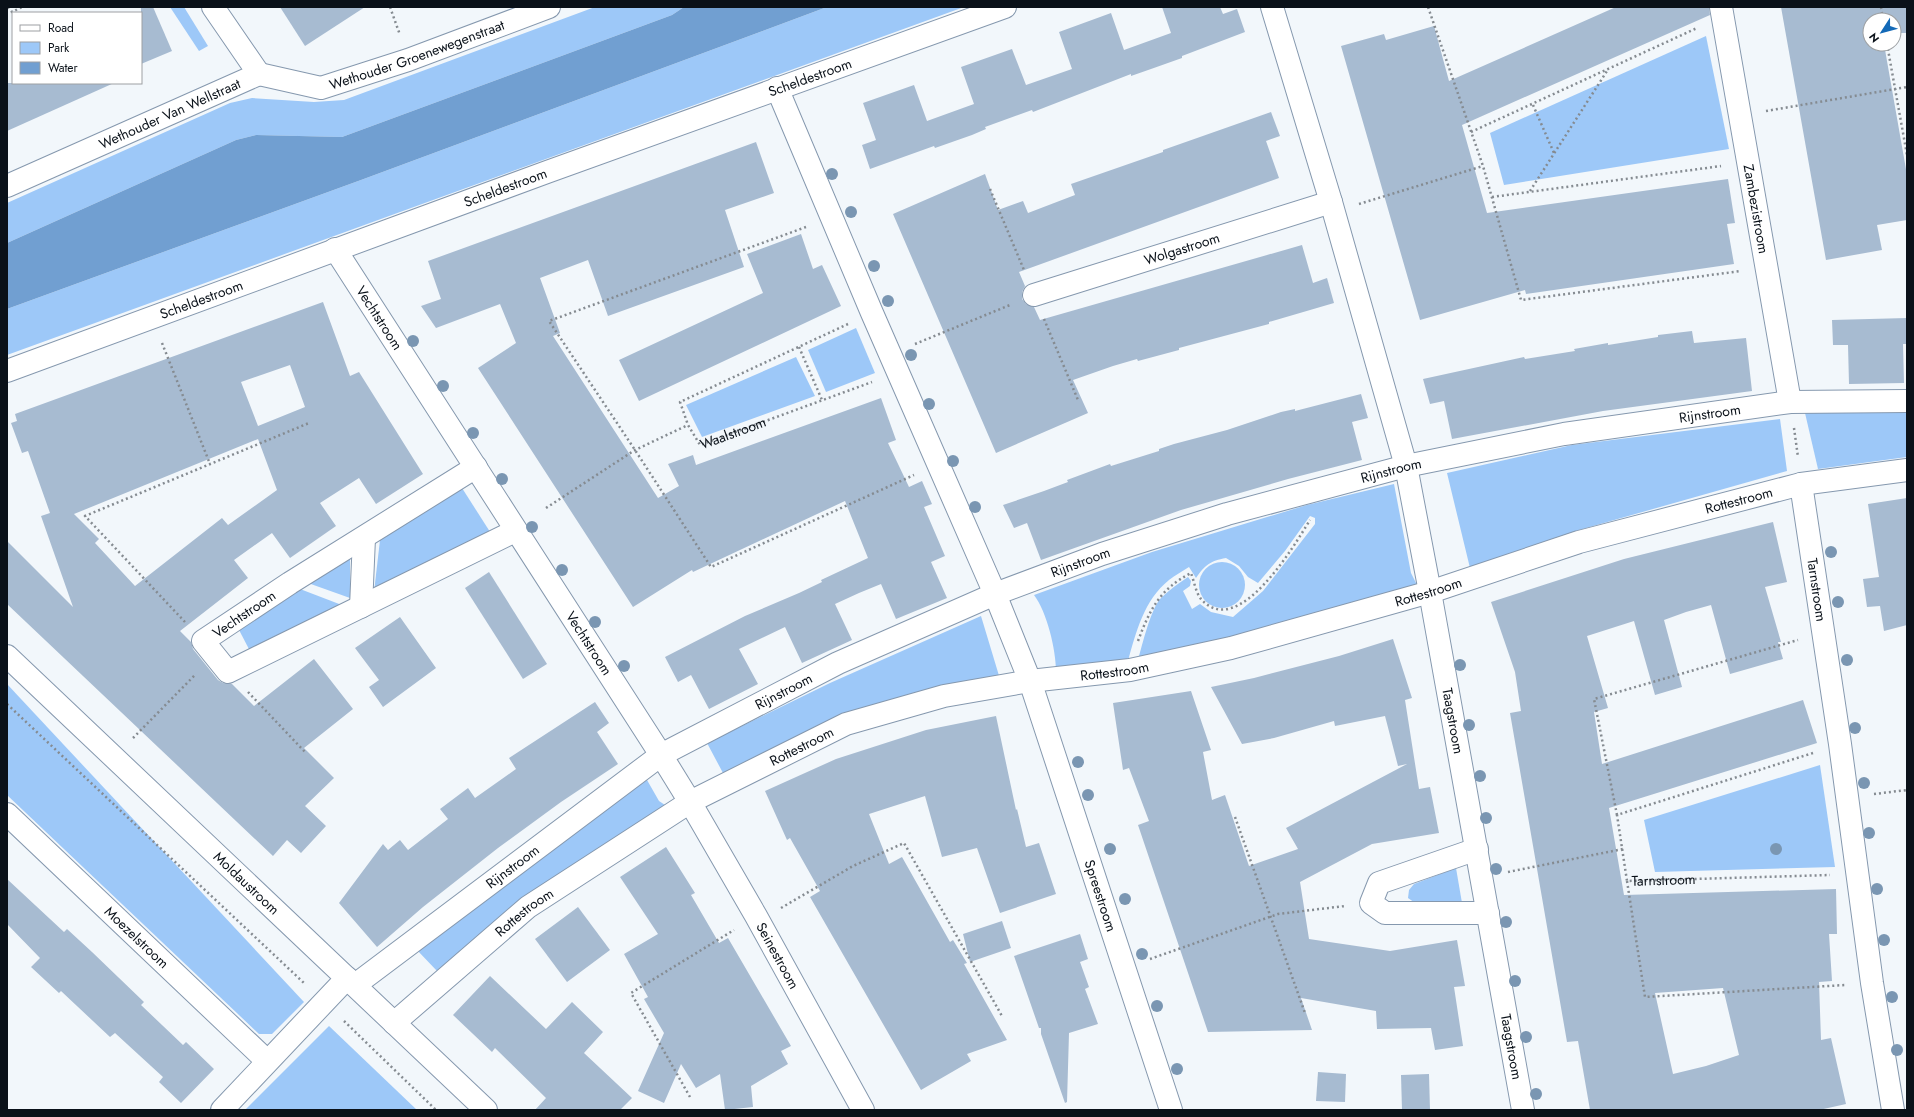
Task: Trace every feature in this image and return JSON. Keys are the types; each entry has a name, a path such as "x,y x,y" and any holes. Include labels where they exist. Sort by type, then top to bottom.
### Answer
{"street":[{"name":"Wethouder Van Wellstraat","path":"7,186 259,74 213,7"},
{"name":"Wethouder Groenewegenstraat","path":"259,74 321,88 408,60 549,7"},
{"name":"Scheldestroom","path":"7,371 335,249 777,88 1005,7"},
{"path":"1272,7 1332,207 1406,466"},
{"name":"Zambezistroom","path":"1722,12 1790,402"},
{"path":"777,88 872,313 995,594"},
{"name":"Wolgastroom","path":"1034,295 1332,207"},
{"name":"Vechtstroom","path":"335,249 690,802"},
{"name":"Rijnstroom","path":"351,982 661,755 838,663 995,594 1102,554 1227,514 1406,466 1564,434 1790,402 1907,401"},
{"name":"Taagstroom","path":"1406,466 1477,849 1523,1110"},
{"name":"Vechtstroom","path":"228,672 209,648 290,583 476,467"},
{"name":"Rottestroom","path":"394,1023 528,907 690,802 846,724 944,696 1030,681 1130,670 1231,648 1430,592 1579,542 1802,484 1907,470"},
{"name":"Tarnstroom","path":"1802,484 1848,797 1872,983 1893,1110"},
{"path":"228,672 515,531"},
{"path":"361,607 364,538"},
{"name":"Spreestroom","path":"995,594 1030,681 1171,1110"},
{"name":"Moldaustroom","path":"7,656 486,1110"},
{"name":"Seinestroom","path":"690,802 863,1110"},
{"name":"Moezelstroom","path":"7,814 267,1061"},
{"path":"1477,849 1379,883 1372,903 1385,913 1488,913"},
{"path":"222,1110 324,1002 351,982"}],"path":[{"path":"8,7 12,12 22,7"},
{"path":"1428,7 1483,166 1521,300 1767,267"},
{"path":"1472,132 1608,70 1722,12"},
{"path":"1888,52 1907,155"},
{"path":"1530,192 1608,70"},
{"path":"1740,115 1907,87"},
{"path":"1533,105 1554,153"},
{"path":"1492,197 1749,163"},
{"path":"1332,207 1483,166"},
{"path":"832,217 549,322 711,567 938,464"},
{"name":"Waalstroom","path":"872,313 680,402 688,425 700,445 822,400 894,363 1034,295"},
{"path":"152,317 210,464"},
{"path":"799,347 822,400"},
{"path":"1790,402 1802,484"},
{"path":"114,757 209,648 85,516 309,423"},
{"path":"546,508 635,450 688,425"},
{"path":"1130,670 1138,640 1150,610 1164,591 1178,580 1191,573 1200,598 1212,608 1226,610 1240,606 1261,588 1289,554 1311,520"},
{"name":"Tarnstroom","path":"1824,632 1594,699 1617,815 1627,881 1857,874"},
{"path":"228,672 306,752"},
{"path":"7,704 324,1002 436,1110"},
{"path":"1617,815 1840,744"},
{"path":"1848,797 1907,790"},
{"path":"1235,817 1305,1013"},
{"path":"690,1098 631,993 757,919 853,866 904,843 1002,1016"},
{"path":"1481,877 1623,849"},
{"path":"1627,881 1645,997 1872,983"},
{"path":"1125,967 1278,914 1372,903"}],"green space":[{"path":"170,7 184,7 208,46 199,51"},
{"path":"595,7 684,7 672,15 342,137 256,135 236,140 7,243 7,203 230,103 252,98 314,102 344,100"},
{"path":"827,7 964,7 7,355 7,309 361,180"},
{"path":"1706,36 1729,149 1504,185 1490,133"},
{"path":"856,328 875,373 826,392 808,350"},
{"path":"796,357 815,396 702,437 686,405"},
{"path":"1907,411 1907,457 1818,469 1805,413"},
{"path":"1780,419 1787,471 1579,530 1470,568 1447,473 1572,445"},
{"path":"1394,484 1411,573 1419,589 1138,660 1154,610 1157,603 1167,592 1188,577 1191,581 1190,586 1183,591 1192,609 1200,604 1211,612 1233,617 1263,591 1315,524 1315,518 1310,516 1285,551 1258,583 1248,577 1239,566 1226,558 1208,564 1196,578 1189,567 1169,580 1153,597 1142,617 1128,661 1056,671 1056,662 1047,621 1039,602 1034,595 1152,552 1307,505"},
{"path":"462,488 492,535 374,592 380,540"},
{"path":"350,557 350,598 308,583"},
{"path":"1222,562 1235,566 1241,572 1245,585 1241,598 1235,604 1222,608 1209,604 1203,598 1199,585 1203,572 1209,566"},
{"path":"300,589 347,607 251,653 238,628"},
{"path":"981,616 1000,679 839,719 723,773 707,743 830,683"},
{"path":"7,684 304,1002 272,1034 259,1034 7,795"},
{"path":"1820,765 1835,867 1655,872 1644,820"},
{"path":"647,780 659,801 665,805 532,893 437,971 417,950 511,875"},
{"path":"1456,868 1462,903 1418,905 1408,898 1409,890 1414,884"},
{"path":"329,1026 417,1110 245,1110"}],"water":[{"path":"684,7 827,7 361,180 7,309 7,243 236,140 256,135 342,137 672,15"}],"building":[{"path":"141,7 153,7 172,51 142,64 142,12"},
{"path":"280,7 365,7 305,46"},
{"path":"1162,7 1220,7 1223,14 1237,9 1245,32 1182,56 1182,58 1131,76 1131,74 1033,112 1032,110 985,127 986,129 972,135 935,148 934,146 870,169 862,145 876,140 863,103 914,85 927,121 974,104 961,67 1012,49 1026,85 1072,69 1059,32 1111,13 1124,50 1171,33"},
{"path":"1616,7 1709,7 1710,15 1462,125 1487,213 1728,179 1735,223 1727,224 1734,264 1526,294 1525,290 1420,320 1341,46 1384,34 1386,40 1434,26 1449,81"},
{"path":"1781,7 1907,7 1907,33 1902,33 1902,12 1862,12 1862,52 1885,52 1907,175 1907,220 1877,225 1882,250 1826,260"},
{"path":"7,83 112,84 7,131"},
{"path":"1271,112 1280,136 1266,141 1279,178 1019,272 1025,286 1022,292 1022,299 1026,304 1034,307 1040,320 1302,245 1313,283 1327,278 1334,303 1269,322 1269,324 1179,348 1179,350 1113,366 1073,380 1088,413 996,453 893,214 985,174 998,210 1023,201 1028,213 1075,195 1071,184"},
{"path":"756,142 774,193 725,210 744,267 608,316 588,260 540,278 560,333 553,336 658,498 679,486 668,464 693,455 696,465 881,398 896,440 888,443 909,487 922,481 932,504 924,507 945,556 931,562 947,598 896,619 881,584 859,593 835,604 852,640 802,663 785,627 739,649 758,684 709,709 691,675 678,682 665,657 745,616 799,593 822,582 821,580 868,558 845,501 693,572 692,570 633,607 478,368 516,343 500,304 436,328 421,306 441,299 428,261"},
{"path":"801,234 813,269 822,265 841,306 639,401 619,360 763,293 747,254"},
{"path":"323,302 350,376 359,372 423,474 376,504 359,478 320,503 336,526 290,558 272,533 234,560 248,578 180,631 191,642 193,649 218,680 223,683 232,684 254,706 314,659 353,709 304,748 334,778 305,806 326,826 301,853 287,840 273,856 7,604 7,541 73,607 41,516 50,513 28,451 22,453 11,423 17,421 15,414","holes":["290,365 305,407 258,426 241,382","258,439 277,490 228,525 222,518 135,586 95,543 99,539 74,514"]},
{"path":"1907,318 1907,344 1903,344 1904,383 1849,384 1848,345 1833,345 1832,320"},
{"path":"1692,331 1694,343 1746,338 1752,391 1603,411 1452,439 1444,401 1430,404 1423,379 1524,357 1525,359 1575,351 1574,349 1608,343 1608,345 1658,337 1658,335"},
{"path":"1361,394 1368,418 1352,422 1362,460 1288,479 1181,510 1041,560 1027,523 1014,528 1003,505 1068,482 1067,480 1110,464 1111,466 1159,451 1159,449 1174,444 1227,430 1281,412 1295,409 1295,411"},
{"path":"1907,498 1907,625 1884,631 1880,606 1867,607 1863,579 1879,577 1868,504"},
{"path":"1773,522 1787,582 1765,587 1781,642 1778,642 1783,659 1730,674 1711,605 1686,612 1664,620 1682,687 1655,695 1634,621 1587,636 1608,708 1594,712 1602,764 1803,700 1817,743 1609,808 1624,895 1836,889 1837,934 1829,934 1832,981 1819,982 1821,1040 1831,1038 1846,1104 1819,1110 1590,1110 1578,1041 1567,1042 1510,713 1521,711 1515,672 1491,602 1624,559","holes":["1723,988 1739,1055 1706,1066 1673,1074 1655,993"]},
{"path":"489,572 547,664 523,679 465,588"},
{"path":"400,617 436,668 383,707 369,687 379,680 355,648"},
{"path":"1393,639 1412,698 1405,700 1419,789 1430,787 1439,833 1372,844 1300,882 1309,939 1390,951 1457,940 1465,986 1454,987 1463,1046 1435,1050 1431,1028 1377,1029 1376,1011 1301,998 1312,1030 1208,1032 1138,825 1149,821 1129,768 1123,770 1113,703 1191,691 1211,750 1203,752 1212,800 1225,795 1249,866 1298,849 1286,828 1407,764 1398,766 1385,716 1335,726 1334,721 1274,738 1242,744 1211,687 1254,678 1339,656"},
{"path":"595,702 609,723 597,732 618,764 561,802 498,848 423,907 377,947 339,903 383,844 388,850 400,840 408,850 448,819 440,809 468,788 475,798 516,769 509,758"},
{"path":"996,716 1016,810 1017,809 1026,847 1039,843 1056,894 1000,913 977,848 942,857 925,796 869,814 889,864 902,857 950,942 953,940 967,963 964,964 1007,1040 967,1054 971,1061 921,1090 810,897 820,891 790,838 787,840 765,791 836,759 926,730"},
{"path":"666,847 695,893 691,895 719,943 728,938 791,1046 781,1051 788,1064 751,1086 753,1107 725,1110 720,1074 696,1088 681,1064 664,1103 638,1091 664,1033 644,999 648,997 624,954 658,934 620,877"},
{"path":"7,879 64,932 67,929 144,1002 141,1005 183,1045 186,1042 214,1069 181,1103 159,1082 163,1077 115,1033 110,1037 61,991 59,993 31,967 40,958 7,924"},
{"path":"578,907 610,950 567,982 535,939"},
{"path":"1002,921 1011,948 970,962 963,934"},
{"path":"1080,934 1088,959 1080,962 1089,987 1085,989 1098,1024 1069,1033 1067,1102 1065,1103 1041,1034 1041,1028 1039,1028 1014,956"},
{"path":"490,976 546,1029 572,1002 603,1032 584,1053 632,1098 620,1110 535,1110 546,1098 495,1048 492,1052 453,1015"},
{"path":"1318,1072 1346,1074 1345,1102 1316,1101"},
{"path":"1429,1074 1430,1110 1402,1110 1401,1075"}]}
